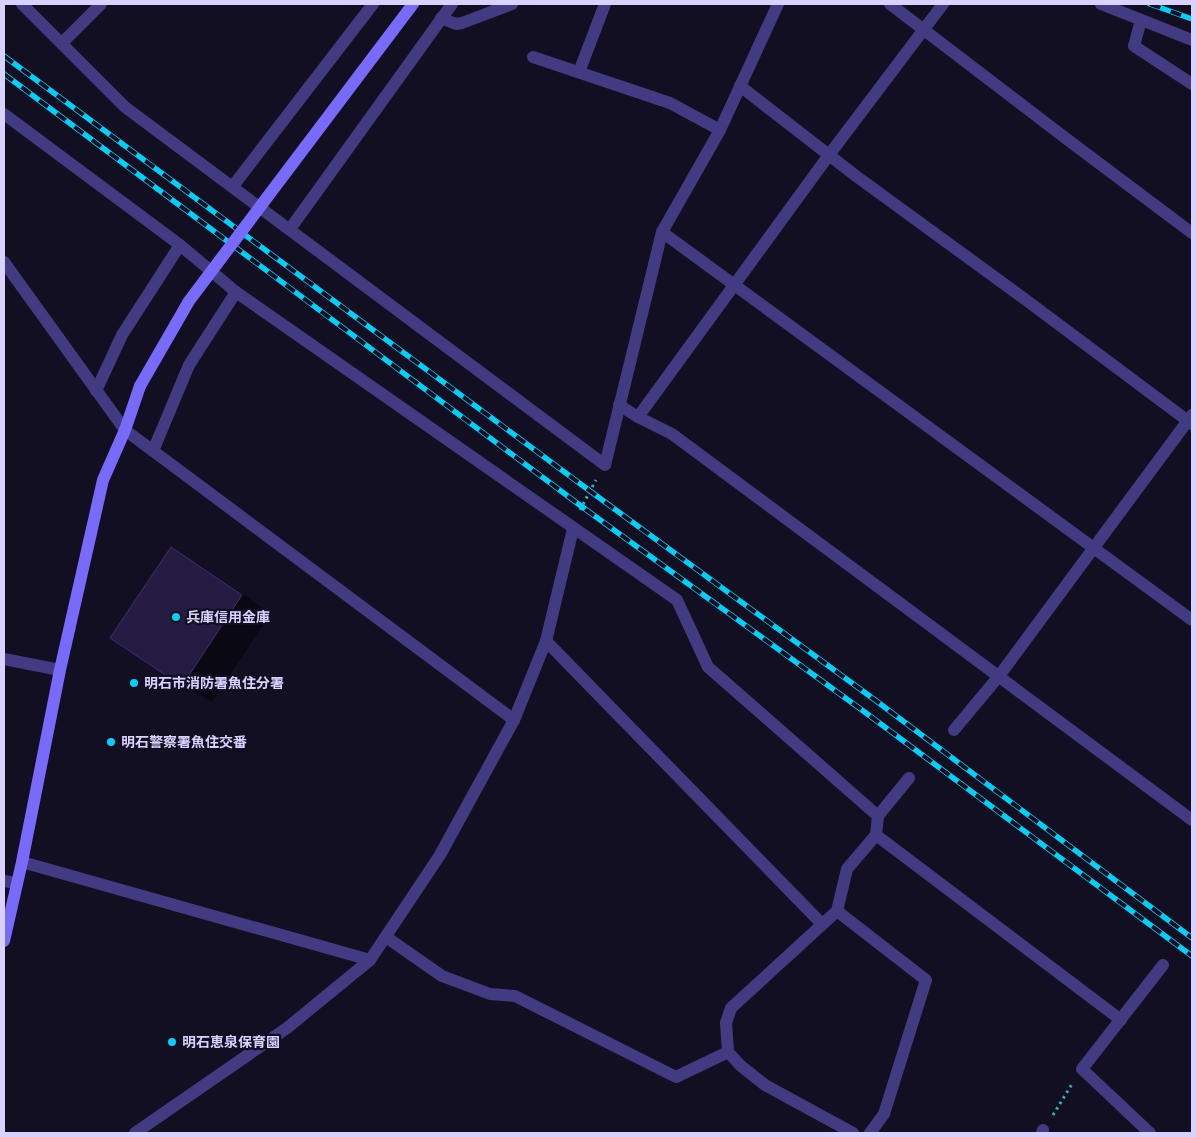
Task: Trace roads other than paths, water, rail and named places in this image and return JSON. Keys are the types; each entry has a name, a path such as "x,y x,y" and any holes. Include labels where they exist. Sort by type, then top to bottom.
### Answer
{"street":[{"path":"22,4 126,107 605,465 662,232 720,130 778,4"},
{"path":"62,44 101,4"},
{"path":"233,186 373,4"},
{"path":"4,942 10,882 22,862 60,670 103,480 125,430 140,386 189,301 413,4"},
{"path":"290,229 452,4"},
{"path":"442,18 456,24 462,23 512,4"},
{"path":"579,72 605,4"},
{"path":"890,4 1192,233"},
{"path":"638,417 830,155 944,4"},
{"path":"1101,4 1192,40"},
{"path":"1142,20 1134,46 1192,84"},
{"path":"533,56 670,104 720,130"},
{"path":"740,86 830,155 1191,420 999,676 954,730"},
{"path":"4,114 180,245 236,292 677,600 708,666 878,816"},
{"path":"662,232 1192,620"},
{"path":"96,391 122,335 180,245"},
{"path":"4,262 125,430 514,720"},
{"path":"153,450 188,366 236,292"},
{"path":"619,404 638,417 672,434 1192,820"},
{"path":"135,1133 287,1028 370,960 440,855 514,720 546,641 573,529"},
{"path":"546,641 822,924"},
{"path":"4,659 60,670"},
{"path":"853,1133 764,1085 741,1066 728,1052 726,1023 731,1008 837,911 847,869 876,836 878,816 909,778"},
{"path":"876,836 1121,1020"},
{"path":"22,862 370,960"},
{"path":"837,911 926,980 884,1114 870,1133"},
{"path":"386,937 442,976 490,994 515,996 676,1077 728,1052"},
{"path":"1150,1133 1082,1069 1163,965"}],"railway":[{"path":"1150,4 1192,19"},
{"path":"4,56 875,700 1192,938"},
{"path":"4,74 581,506 866,713 1192,956"}],"place":[{"name":"兵庫信用金庫","path":"176,617"},
{"name":"明石市消防署魚住分署","path":"134,683"},
{"name":"明石警察署魚住交番","path":"111,742"},
{"name":"明石恵泉保育園","path":"172,1042"}]}
